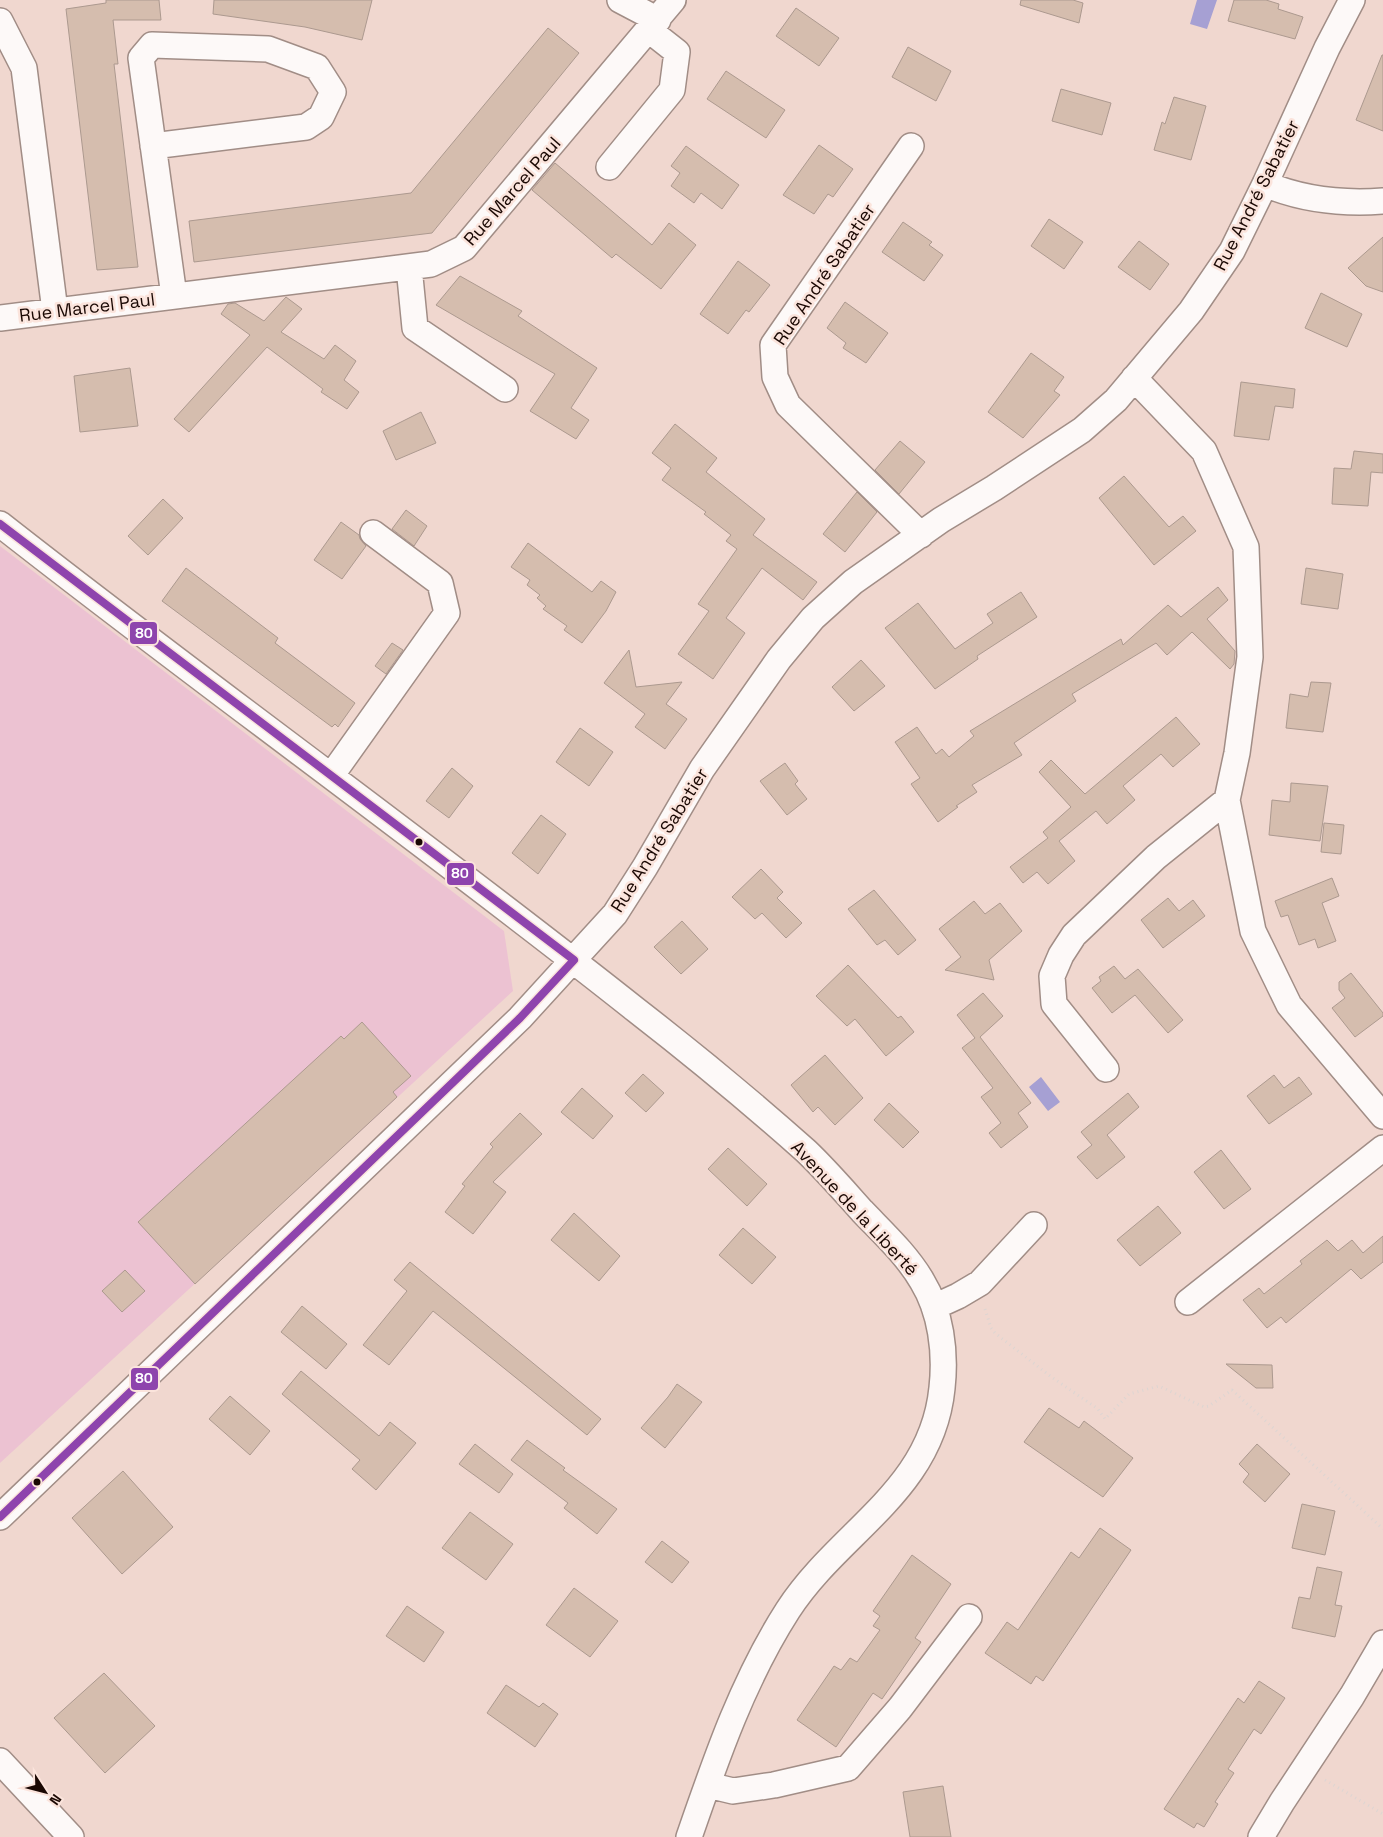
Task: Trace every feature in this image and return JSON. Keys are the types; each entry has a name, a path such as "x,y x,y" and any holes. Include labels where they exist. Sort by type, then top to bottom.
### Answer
{"street":[{"path":"609,167 672,90 677,52 653,25 620,0"},
{"name":"Rue Marcel Paul","path":"0,318 431,264 464,248 673,0"},
{"name":"Rue André Sabatier","path":"0,1516 520,1018 574,960 615,914 702,770 779,659 813,618 852,582 921,534 1082,430 1116,400 1196,304 1232,251 1265,184 1326,48 1352,0"},
{"path":"0,21 24,68 55,311"},
{"name":"Rue Marcel Paul","path":"153,146 306,127 320,118 333,92 317,67 268,49 152,45 141,58 153,146 174,296"},
{"name":"Rue André Sabatier","path":"912,146 773,345 775,377 788,405 921,534"},
{"path":"1265,184 1288,194 1305,197 1355,203 1383,201"},
{"path":"409,267 415,328 505,389"},
{"path":"1134,378 1204,451 1246,547 1250,657 1237,753 1227,800 1253,930 1289,1004 1383,1116"},
{"name":"Avenue de la Liberté","path":"0,524 574,960 689,1051 808,1154 909,1262 924,1283 934,1307 941,1333 943,1356 942,1388 938,1413 927,1443 914,1470 870,1520 842,1545 816,1574 791,1605 765,1648 747,1682 689,1837"},
{"path":"331,776 446,613 440,583 373,533"},
{"path":"1106,1069 1054,1004 1052,976 1061,955 1074,935 1156,857 1227,800"},
{"path":"1188,1302 1383,1148"},
{"path":"934,1307 980,1283 1034,1225"},
{"path":"708,1785 733,1791 774,1785 848,1768 900,1708 969,1617"},
{"path":"1261,1837 1352,1696 1383,1643"},
{"path":"0,1761 71,1837"}],"path":[{"path":"980,1283 990,1328 1050,1376 1098,1409 1105,1419 1129,1394 1159,1386 1204,1407 1209,1406 1232,1390 1383,1529"},
{"path":"1304,1768 1383,1814"}],"shaded area":[{"path":"1197,0 1217,0 1207,29 1190,24"},
{"path":"0,546 504,931 513,991 0,1463"},
{"path":"1041,1077 1060,1102 1048,1111 1029,1087"}],"building":[{"path":"106,0 159,0 161,20 113,20 118,64 114,64 138,267 97,270 66,9 106,3"},
{"path":"214,0 372,0 362,40 305,27 213,14"},
{"path":"1021,0 1073,0 1083,3 1079,23 1020,5"},
{"path":"1234,0 1266,0 1279,4 1278,9 1303,17 1295,39 1228,21"},
{"path":"796,8 839,38 819,66 776,36"},
{"path":"548,28 579,53 432,233 194,262 189,221 411,193"},
{"path":"908,47 951,71 936,101 892,77"},
{"path":"1383,55 1383,131 1356,120"},
{"path":"726,71 785,110 766,138 707,99"},
{"path":"1061,89 1111,103 1102,135 1052,121"},
{"path":"1174,97 1206,106 1191,160 1154,150 1162,122 1165,124"},
{"path":"819,145 853,169 833,197 828,194 814,214 783,195"},
{"path":"686,146 739,185 722,209 701,193 694,203 671,186 680,173 671,166"},
{"path":"555,163 652,245 669,223 696,245 661,289 616,254 612,258 532,190"},
{"path":"1049,219 1083,242 1064,269 1031,246"},
{"path":"903,222 932,242 929,245 943,255 924,281 882,252"},
{"path":"1383,237 1383,292 1366,286 1348,268"},
{"path":"1139,241 1169,264 1150,290 1118,267"},
{"path":"738,261 770,285 749,312 746,310 728,334 700,314"},
{"path":"460,276 522,311 518,316 597,368 571,408 589,420 576,439 530,411 555,374 436,305"},
{"path":"1321,293 1362,314 1347,347 1305,328"},
{"path":"286,297 302,309 281,332 324,359 335,345 356,361 344,380 359,392 347,409 321,392 323,389 267,347 189,432 174,419 250,335 221,314 228,304 235,303 264,321"},
{"path":"845,302 888,333 866,363 843,348 846,343 827,328"},
{"path":"1031,353 1064,377 1054,391 1060,395 1023,438 988,412"},
{"path":"130,368 138,426 80,432 74,376"},
{"path":"1241,382 1295,389 1293,408 1275,406 1269,440 1234,436"},
{"path":"421,412 436,443 396,460 383,431"},
{"path":"675,424 717,458 706,472 765,519 753,535 817,582 803,600 762,568 726,618 745,633 713,679 678,654 709,611 698,604 737,549 726,541 731,535 704,514 706,512 662,480 671,468 652,453"},
{"path":"900,441 925,462 899,494 875,470"},
{"path":"1354,451 1383,454 1383,473 1371,472 1368,506 1332,504 1334,468 1351,469"},
{"path":"1124,476 1169,527 1183,516 1196,531 1154,565 1099,498"},
{"path":"857,492 877,512 845,552 823,534"},
{"path":"163,499 183,518 148,555 128,536"},
{"path":"406,510 427,526 414,546 392,529"},
{"path":"341,522 359,535 366,546 342,579 314,560"},
{"path":"528,543 592,592 601,581 616,592 606,611 582,643 564,630 567,626 543,609 546,606 537,598 540,595 527,585 530,580 511,567"},
{"path":"186,568 278,638 275,643 355,703 338,727 335,724 332,727 162,601"},
{"path":"1306,568 1343,574 1338,609 1301,604"},
{"path":"1218,587 1228,600 1207,619 1235,651 1234,664 1230,669 1192,632 1167,655 1156,643 1072,694 1076,701 1014,743 1022,755 972,785 977,792 956,806 958,807 938,822 911,784 920,778 895,742 917,727 936,754 942,749 949,757 974,736 970,731 1121,639 1123,645 1168,605 1181,617"},
{"path":"1021,592 1037,617 977,656 978,659 935,689 885,628 918,603 955,649 993,623 987,614"},
{"path":"392,643 403,650 386,674 375,666"},
{"path":"629,650 636,687 682,682 666,704 687,719 665,749 635,727 645,714 604,683"},
{"path":"861,660 885,686 854,711 832,687"},
{"path":"1311,682 1331,683 1323,732 1286,728 1290,694 1308,697"},
{"path":"1176,717 1200,744 1173,767 1161,754 1123,786 1135,800 1107,824 1096,811 1059,841 1075,861 1048,884 1037,872 1023,883 1010,867 1048,838 1043,832 1071,807 1039,772 1051,760 1085,794"},
{"path":"580,728 613,752 589,786 556,762"},
{"path":"785,763 798,781 795,784 807,799 787,815 760,781"},
{"path":"452,768 473,786 449,818 426,801"},
{"path":"1291,783 1328,786 1320,841 1269,835 1272,800 1290,802"},
{"path":"541,815 566,834 538,874 512,853"},
{"path":"1324,823 1344,825 1341,854 1321,852"},
{"path":"761,869 783,892 777,898 802,923 786,938 762,913 755,919 732,897"},
{"path":"1332,878 1339,896 1322,903 1336,941 1318,948 1315,939 1299,945 1288,915 1281,917 1275,901"},
{"path":"874,890 916,940 898,955 885,940 877,945 848,909"},
{"path":"1168,898 1179,911 1193,900 1205,916 1163,948 1141,920"},
{"path":"974,901 985,914 1000,903 1022,931 989,960 994,980 945,970 961,957 939,929"},
{"path":"682,921 708,949 681,974 654,947"},
{"path":"848,965 898,1018 901,1016 914,1032 886,1056 855,1019 847,1026 816,996"},
{"path":"1114,966 1125,979 1138,969 1183,1020 1168,1033 1135,995 1112,1013 1092,988 1101,981 1099,977"},
{"path":"1351,973 1383,1013 1383,1016 1355,1037 1332,1008 1345,998 1339,990 1339,982"},
{"path":"983,993 1003,1016 980,1037 1031,1103 1018,1113 1028,1127 1001,1148 989,1133 1001,1123 981,1097 993,1088 962,1048 975,1038 957,1015"},
{"path":"362,1022 411,1076 393,1092 397,1097 195,1284 138,1222 341,1036 344,1039"},
{"path":"825,1055 863,1098 835,1125 818,1107 813,1112 791,1085"},
{"path":"643,1074 664,1093 646,1112 625,1093"},
{"path":"1274,1075 1284,1088 1299,1077 1312,1094 1269,1124 1247,1096"},
{"path":"582,1088 613,1116 593,1139 561,1112"},
{"path":"1128,1093 1139,1107 1107,1135 1125,1157 1097,1179 1077,1157 1092,1145 1081,1132"},
{"path":"889,1103 919,1132 903,1148 874,1120"},
{"path":"520,1113 542,1134 493,1182 506,1192 473,1234 445,1212 465,1186 462,1184 493,1147 490,1144"},
{"path":"728,1148 767,1184 747,1206 708,1169"},
{"path":"1221,1150 1251,1189 1224,1209 1194,1172"},
{"path":"1158,1206 1181,1233 1140,1266 1117,1240"},
{"path":"574,1213 620,1256 599,1281 551,1240"},
{"path":"743,1228 776,1257 752,1284 719,1255"},
{"path":"1383,1236 1383,1262 1361,1279 1351,1269 1286,1323 1281,1317 1267,1328 1243,1300 1259,1288 1264,1294 1302,1264 1300,1261 1327,1240 1338,1251 1352,1240 1363,1253"},
{"path":"410,1262 601,1419 587,1435 433,1311 389,1365 363,1345 407,1291 394,1280"},
{"path":"125,1270 145,1291 122,1312 102,1291"},
{"path":"302,1306 347,1344 326,1369 281,1332"},
{"path":"1226,1364 1272,1365 1273,1388 1256,1388"},
{"path":"301,1371 379,1436 390,1422 416,1443 376,1490 352,1469 360,1460 282,1394"},
{"path":"677,1384 702,1402 665,1448 641,1428"},
{"path":"230,1396 270,1431 250,1455 209,1419"},
{"path":"1049,1408 1079,1428 1084,1421 1133,1458 1103,1497 1024,1442"},
{"path":"527,1440 565,1468 563,1470 617,1509 597,1534 564,1508 568,1503 511,1460"},
{"path":"475,1444 513,1474 499,1493 459,1464"},
{"path":"1257,1444 1290,1474 1265,1502 1243,1482 1249,1474 1239,1464"},
{"path":"123,1471 173,1527 122,1574 72,1518"},
{"path":"1302,1504 1335,1511 1325,1555 1292,1548"},
{"path":"470,1512 513,1544 486,1580 442,1548"},
{"path":"1100,1528 1131,1550 1043,1681 1036,1676 1031,1684 985,1653 1007,1622 1018,1630 1071,1552 1079,1558"},
{"path":"662,1541 689,1562 672,1583 645,1562"},
{"path":"912,1555 951,1584 915,1638 921,1642 882,1699 873,1693 836,1747 797,1720 834,1666 841,1670 850,1658 857,1662 880,1630 873,1626 880,1616 873,1611"},
{"path":"1317,1567 1342,1572 1335,1605 1342,1606 1335,1637 1292,1628 1299,1597 1310,1599"},
{"path":"574,1588 618,1621 590,1657 546,1625"},
{"path":"407,1606 444,1632 424,1662 386,1636"},
{"path":"104,1673 155,1726 105,1773 54,1718"},
{"path":"1259,1681 1285,1698 1261,1734 1254,1729 1228,1769 1234,1773 1215,1802 1218,1804 1204,1827 1197,1823 1194,1828 1164,1809 1238,1698 1244,1703"},
{"path":"506,1685 539,1707 543,1703 558,1714 535,1747 487,1713"},
{"path":"943,1786 951,1837 910,1837 903,1792"}],"transit line":[{"name":"80","path":"0,524 574,960"},
{"name":"80","path":"0,1517 520,1018 574,960"}]}
